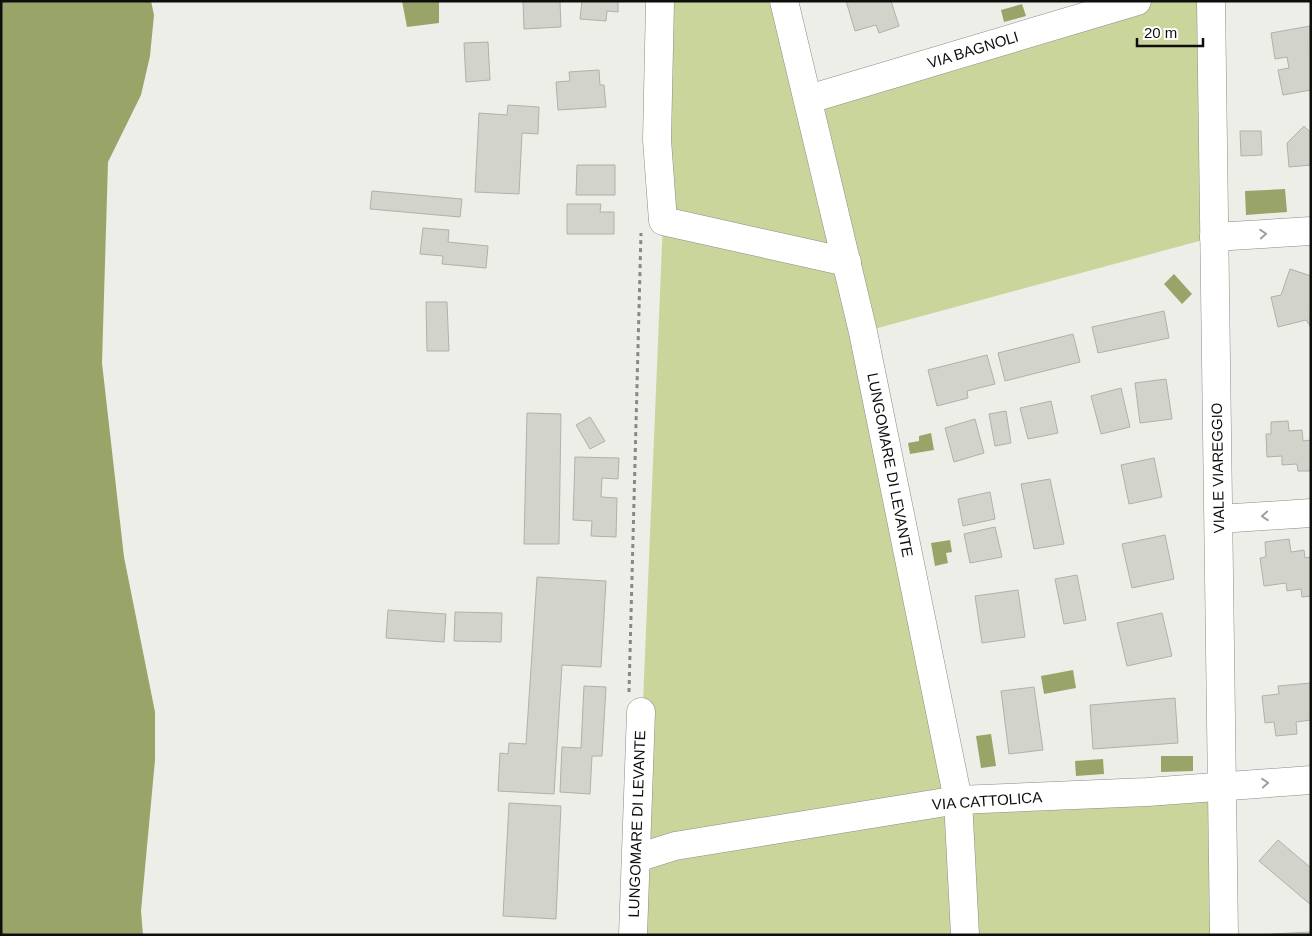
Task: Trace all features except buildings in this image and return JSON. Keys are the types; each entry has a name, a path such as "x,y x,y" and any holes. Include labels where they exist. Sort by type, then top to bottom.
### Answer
{"street":[{"path":"660,1 657,140 652,226 847,262"},
{"name":"LUNGOMARE DI LEVANTE","path":"784,1 809,99 863,332 958,800 965,935"},
{"name":"VIA BAGNOLI","path":"809,99 1138,1"},
{"name":"VIALE VIAREGGIO","path":"1211,1 1219,519 1220,787 1224,935"},
{"path":"1214,237 1311,231"},
{"path":"1219,519 1311,513"},
{"name":"LUNGOMARE DI LEVANTE","path":"633,935 637,858 634,707"},
{"name":"VIA CATTOLICA","path":"637,858 675,846 958,800 1220,787 1311,780"}],"path":[{"path":"634,707 652,226"}],"shaded area":[{"path":"1,1 151,1 154,15 150,56 141,95 108,162 102,363 124,557 155,712 155,760 141,911 143,935 1,935"},
{"path":"402,1 439,1 439,23 407,27"},
{"path":"664,1 784,1 809,99 1146,1 1211,1 1214,237 863,332 958,800 1220,787 1222,935 637,935 637,847 663,221"},
{"path":"1022,4 1026,16 1004,22 1001,10"},
{"path":"1285,189 1287,212 1246,215 1245,191"},
{"path":"1174,274 1192,294 1182,304 1164,284"},
{"path":"931,433 934,450 910,454 908,443 919,441 919,436"},
{"path":"950,540 952,552 946,553 948,563 935,566 931,543"},
{"path":"1073,670 1076,688 1044,694 1041,676"},
{"path":"991,734 996,766 981,768 976,736"},
{"path":"1161,756 1193,756 1193,771 1161,772"},
{"path":"1103,759 1104,774 1076,776 1075,761"}]}
